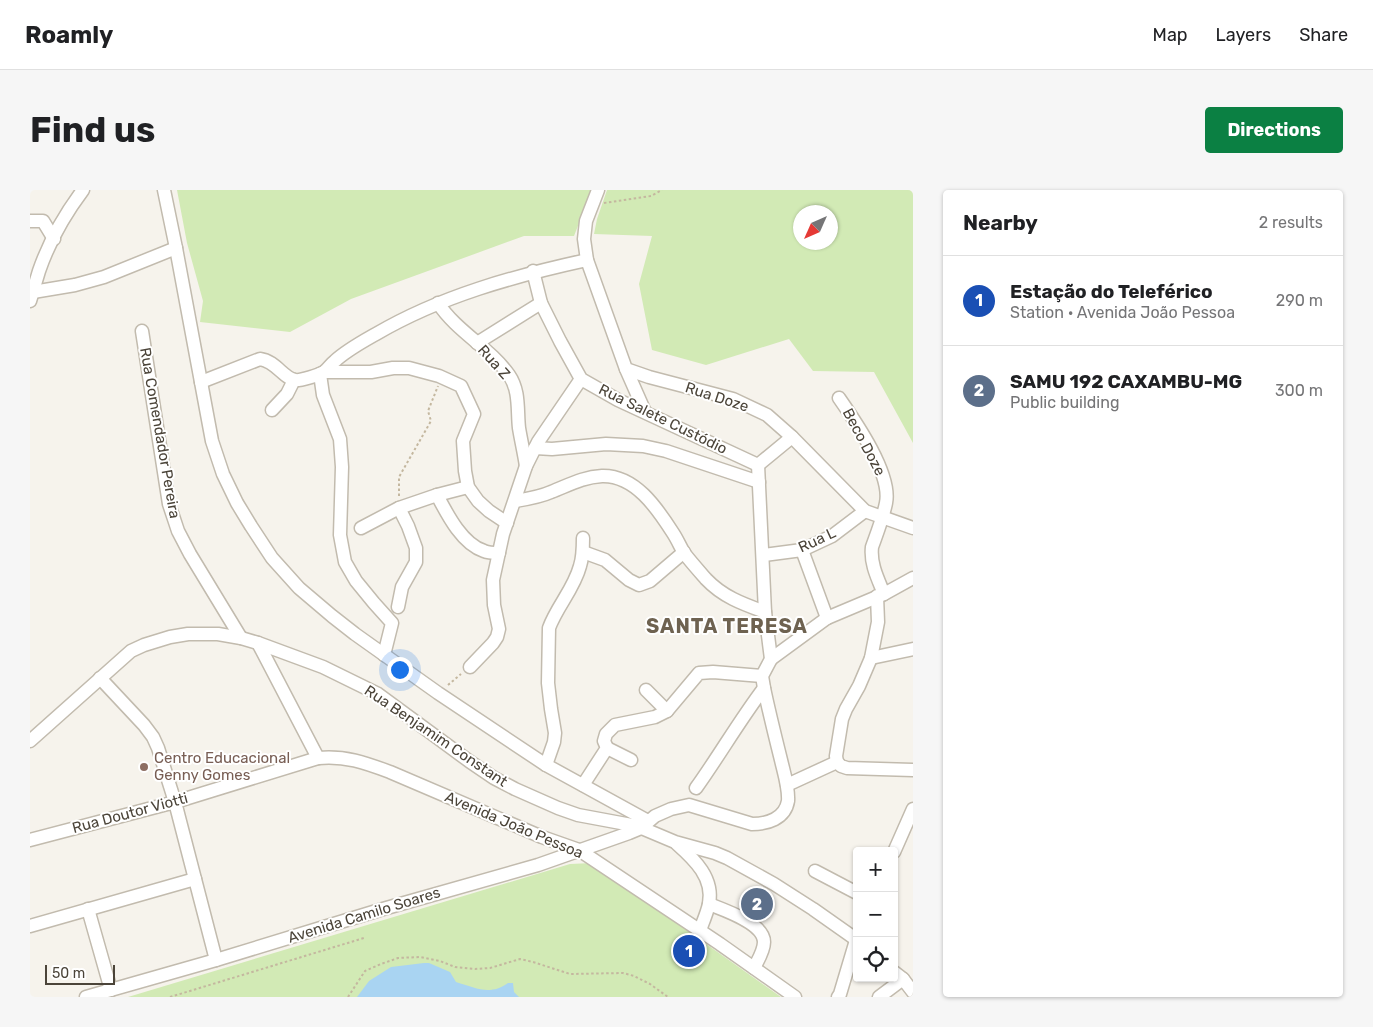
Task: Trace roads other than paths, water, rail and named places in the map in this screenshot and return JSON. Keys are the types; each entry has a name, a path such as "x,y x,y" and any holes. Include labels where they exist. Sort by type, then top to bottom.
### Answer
{"street":[{"path":"32,296 39,271 54,239 74,202 83,190"},
{"path":"164,190 212,441 223,474 250,526 272,558 298,588 384,655 546,765 583,785 676,842 715,853 742,865 813,909 853,937"},
{"path":"598,190 586,222 584,239 586,260 626,369 645,412"},
{"path":"30,221 43,221 54,239"},
{"path":"32,296 104,277 176,248"},
{"path":"384,655 392,623 356,581 345,562 340,535 342,466 340,438 322,395 322,373 334,361 375,334 400,320 438,303 533,271 586,260"},
{"name":"Rua Salete Custódio","path":"533,271 542,303 581,379 618,400 758,465"},
{"name":"Rua Z","path":"438,303 449,318 509,375 517,394 526,466"},
{"path":"477,344 542,303"},
{"name":"Rua Comendador Pereira","path":"142,331 169,504 178,531 190,554 241,638"},
{"path":"201,382 260,359 267,360 294,380 322,373 371,372 393,368 409,368 439,376 461,386 474,414 463,441 468,487 478,501 489,511 507,522"},
{"name":"Rua Doze","path":"626,369 733,399 767,415 792,437 865,511 913,528"},
{"path":"470,667 497,637 499,629 494,605 493,580 507,522 526,466 536,445 581,379"},
{"path":"272,410 287,394 294,380"},
{"name":"Beco Doze","path":"837,762 836,756 842,719 871,658 878,622 881,595 871,555 886,502 886,486 882,473 855,420 839,398"},
{"path":"521,437 536,445 552,450 606,444 643,446 666,451 759,482"},
{"path":"771,659 766,612 758,465 792,437"},
{"path":"515,501 534,498 573,482 590,478 604,476 619,478 633,484 669,527 684,552 722,594 741,604 766,612"},
{"path":"361,528 399,508 468,487"},
{"path":"437,495 454,525 470,543 483,551 499,554"},
{"path":"398,607 402,587 416,562 416,548 399,508"},
{"name":"Rua L","path":"764,555 802,550 832,536 865,511"},
{"path":"546,765 554,742 555,732 548,683 549,628 552,619 575,580 583,552 583,538"},
{"path":"802,550 827,618"},
{"path":"583,552 605,560 629,580 639,584 650,581 684,552"},
{"path":"913,578 881,595 827,618 771,659 762,676 787,785 837,762 847,768 913,770"},
{"name":"Rua Benjamim Constant","path":"30,741 131,651 159,640 188,634 218,634 258,642 323,667 378,694 469,761 494,778 524,794 578,815 644,824"},
{"path":"258,642 318,758"},
{"path":"871,658 913,650"},
{"path":"631,760 607,748 604,741 606,734 615,726 655,717 667,711 697,675 702,672 762,676"},
{"path":"100,678 153,737 167,773 216,960"},
{"path":"696,788 764,688"},
{"path":"646,690 667,711"},
{"path":"583,785 607,748"},
{"name":"Rua Doutor Viotti","path":"30,840 175,802 318,758 346,758"},
{"name":"Avenida João Pessoa","path":"346,758 365,762 542,837 579,850 700,930 795,997"},
{"name":"Avenida Camilo Soares","path":"86,997 216,960 382,908 538,864 630,833 655,816 671,809 689,805 752,824 772,821 784,811 788,802 787,785"},
{"path":"898,847 908,834 913,809"},
{"path":"538,864 544,851 542,837"},
{"path":"676,842 694,859 704,873 710,889 709,904 700,930"},
{"path":"815,871 855,892"},
{"path":"30,926 195,879"},
{"path":"709,904 736,915 755,927 762,934 764,942 762,953 754,968"},
{"path":"88,909 111,990"},
{"path":"838,996 853,948"},
{"path":"898,975 913,992"},
{"name":"Avenida João Pessoa","path":"771,979 784,997"},
{"path":"879,997 892,982"}],"water":[{"path":"429,963 450,972 456,982 483,990 495,989 508,983 513,983 514,992 519,997 357,997 369,981 391,967"}],"place":[{"name":"Centro Educacional Genny Gomes","path":"144,767"},
{"name":"SAMU 192 CAXAMBU-MG","path":"757,904"},
{"name":"Estação do Teleférico","path":"689,951"}],"district":[{"name":"SANTA TERESA","path":"727,626"}]}
